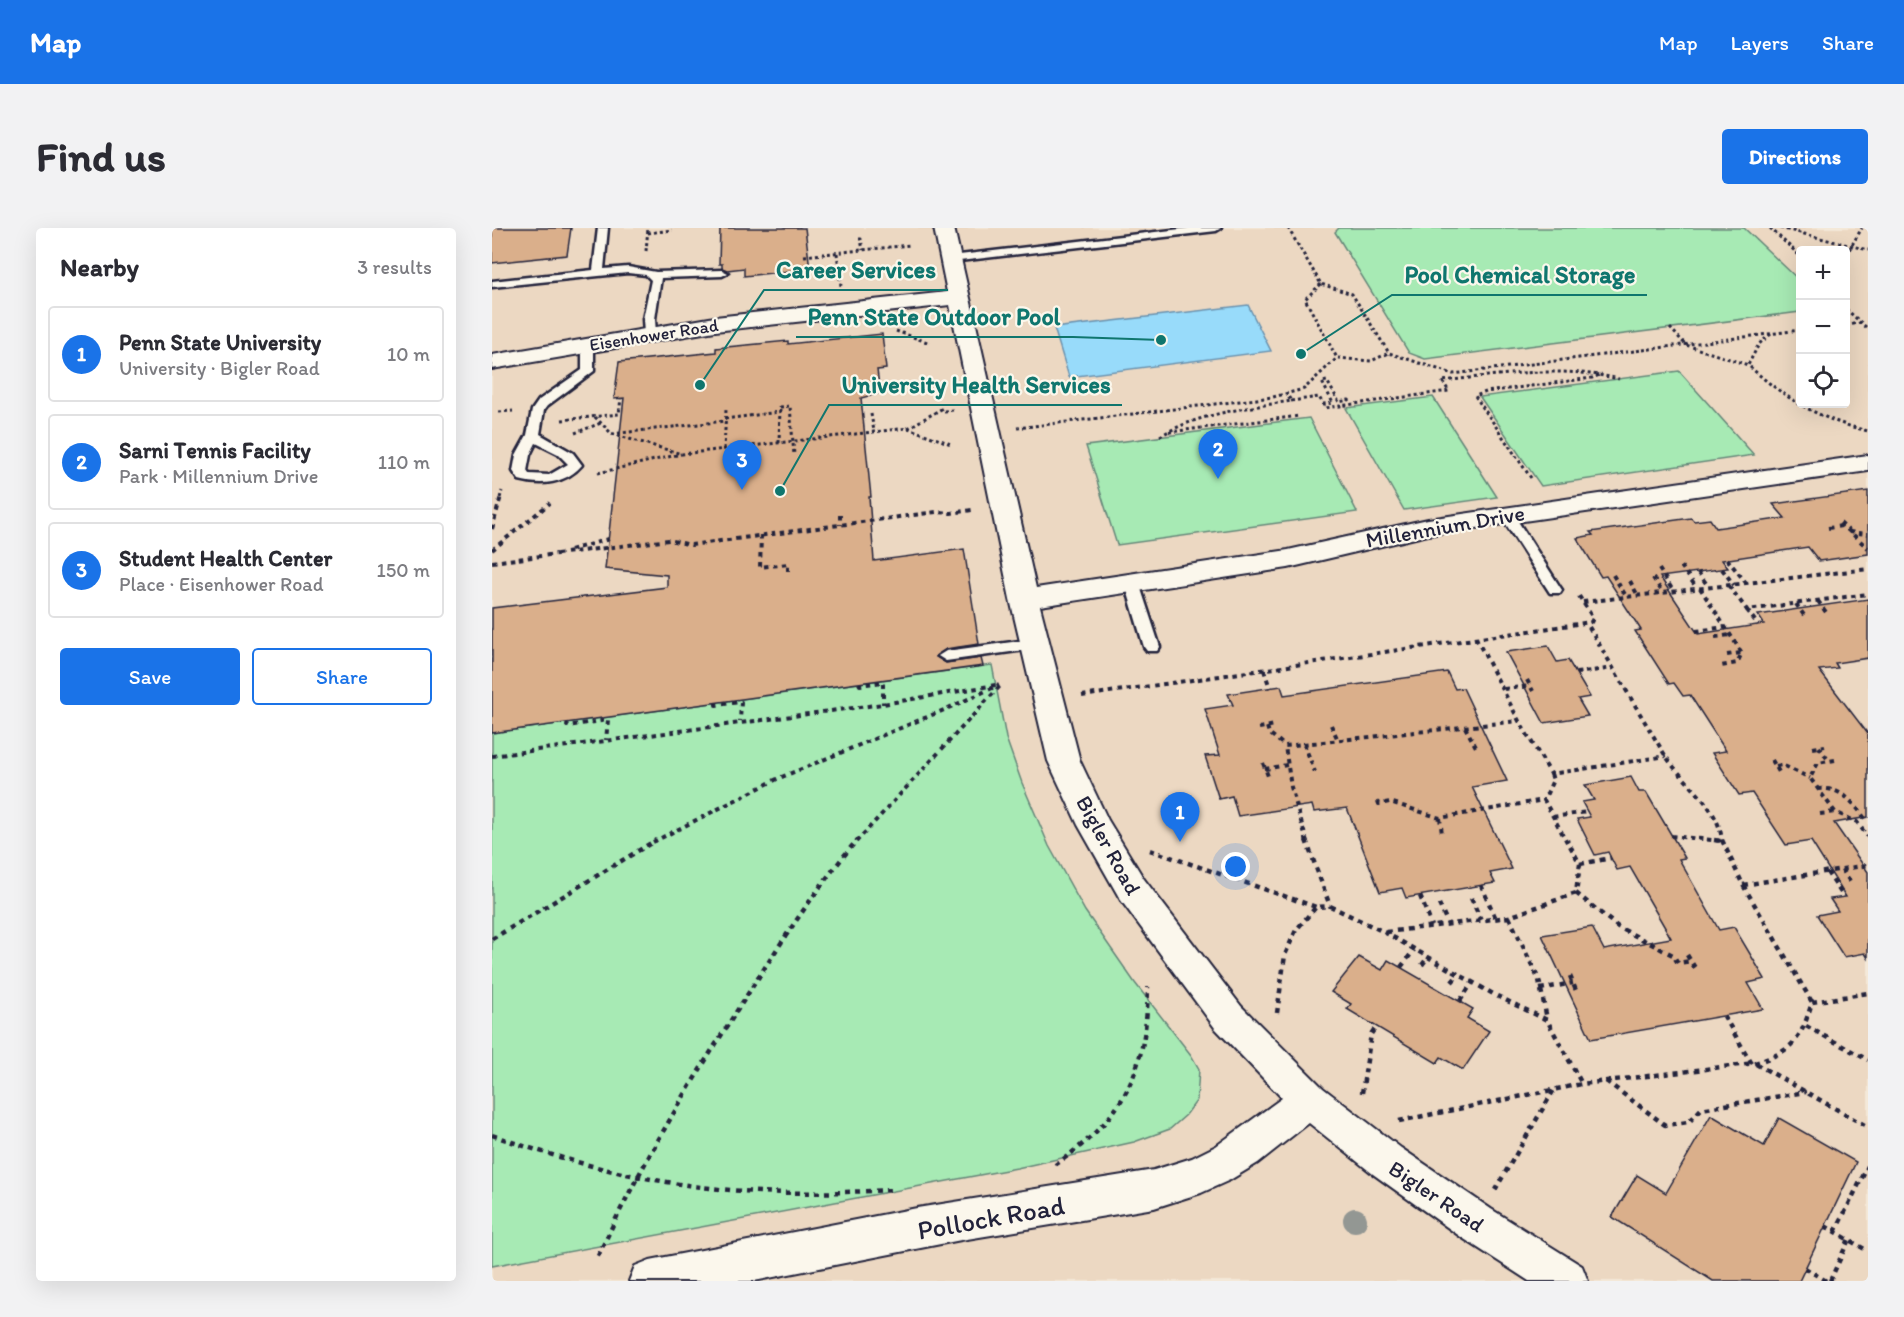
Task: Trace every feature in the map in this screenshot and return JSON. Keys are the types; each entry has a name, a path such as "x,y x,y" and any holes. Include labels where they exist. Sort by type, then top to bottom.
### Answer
{"street":[{"name":"Bigler Road","path":"944,228 1024,599 1064,761 1094,825 1132,889 1228,1017 1309,1100 1387,1161 1476,1223 1567,1281"},
{"name":"Eisenhower Road","path":"492,362 650,334 746,320 960,297"},
{"name":"Millennium Drive","path":"1024,599 1288,560 1390,534 1868,463"},
{"name":"Pollock Road","path":"650,1281 1005,1213 1123,1197 1200,1174 1229,1160 1251,1146 1309,1100"}],"lane":[{"path":"598,273 603,228"},
{"path":"951,259 1216,228"},
{"path":"492,284 637,270 654,275 722,273"},
{"path":"650,334 649,319 657,280 654,275"},
{"path":"533,435 538,410 543,403 588,371 588,346"},
{"path":"1508,515 1555,590"},
{"path":"1132,583 1152,647"},
{"path":"946,656 1035,644"}],"path":[{"path":"645,260 648,228"},
{"path":"1288,228 1321,284 1352,294 1389,352 1453,374 1796,330"},
{"path":"1770,228 1796,252"},
{"path":"1780,228 1868,250"},
{"path":"1851,246 1862,228"},
{"path":"648,233 672,230"},
{"path":"859,239 861,239 863,250"},
{"path":"804,256 910,245"},
{"path":"837,253 842,292"},
{"path":"1321,284 1305,299 1337,358 1353,362 1382,359 1389,352"},
{"path":"1850,313 1868,329"},
{"path":"1850,324 1861,323"},
{"path":"1670,328 1686,345 1748,365 1769,385 1799,407 1838,423 1868,431"},
{"path":"895,331 930,343"},
{"path":"1748,365 1759,344 1772,333"},
{"path":"1012,428 1286,393 1304,389 1337,358"},
{"path":"1160,436 1165,432 1204,418 1291,401 1319,397 1325,408 1449,391 1442,381 1556,373 1603,374 1619,379"},
{"path":"1531,478 1475,396 1486,392 1592,378 1603,374"},
{"path":"1323,404 1334,403 1322,382 1327,381 1339,402 1349,400 1352,404"},
{"path":"1286,393 1291,401"},
{"path":"554,421 619,414 622,400"},
{"path":"779,443 779,412 780,407 786,405 790,406 794,455"},
{"path":"596,473 682,454 908,428 943,408"},
{"path":"724,449 726,410"},
{"path":"612,434 779,412"},
{"path":"871,414 874,431"},
{"path":"1165,432 1300,416"},
{"path":"595,417 612,434 682,454"},
{"path":"587,428 601,423"},
{"path":"908,428 951,444"},
{"path":"492,529 503,486"},
{"path":"492,550 555,498"},
{"path":"492,562 669,538 691,545 974,510"},
{"path":"840,515 840,525"},
{"path":"1829,528 1841,524 1868,548"},
{"path":"1848,532 1868,534"},
{"path":"761,535 760,567 788,564 788,571"},
{"path":"557,554 609,539"},
{"path":"1727,559 1747,584"},
{"path":"1681,566 1698,587 1742,653"},
{"path":"1659,568 1672,589"},
{"path":"1722,569 1734,585"},
{"path":"1555,590 1583,602 1672,589 1729,586 1868,569"},
{"path":"1698,572 1708,587"},
{"path":"1613,575 1626,596"},
{"path":"1653,578 1661,591"},
{"path":"1630,581 1637,594"},
{"path":"1729,586 1758,625"},
{"path":"1852,596 1856,601"},
{"path":"1747,610 1867,596"},
{"path":"1828,599 1833,604"},
{"path":"1818,601 1828,615"},
{"path":"1796,604 1806,618"},
{"path":"1784,605 1788,611"},
{"path":"1759,609 1764,614"},
{"path":"1072,697 1593,620 1589,627 1666,756 1683,780 1700,794 1722,831 1722,841 1743,885 1812,1002 1806,1026 1795,1045 1780,1056 1754,1064 1606,1080 1555,1088 1395,1122"},
{"path":"1696,631 1725,627"},
{"path":"1715,638 1731,635"},
{"path":"1476,639 1519,721 1551,774 1553,780 1544,800"},
{"path":"1727,655 1742,653"},
{"path":"1720,666 1737,663 1742,653"},
{"path":"1576,673 1614,668"},
{"path":"1264,670 1270,688"},
{"path":"1527,680 1533,691"},
{"path":"860,683 860,685 883,682 883,704"},
{"path":"492,756 740,721 883,704 1002,684"},
{"path":"492,939 625,857 717,808 838,752 960,704 1002,684"},
{"path":"598,1256 638,1174 708,1055 831,872 889,805 1002,684"},
{"path":"1504,689 1530,686"},
{"path":"716,703 716,705 741,702 740,721"},
{"path":"568,723 567,726 608,720 606,740"},
{"path":"1285,746 1519,721"},
{"path":"1259,728 1275,725"},
{"path":"1331,725 1338,740"},
{"path":"1267,727 1269,733 1285,746 1300,824 1330,906"},
{"path":"1466,727 1476,747"},
{"path":"1304,744 1315,772"},
{"path":"1810,778 1818,763 1832,760 1822,747 1813,748"},
{"path":"1551,774 1666,756"},
{"path":"1772,760 1779,772"},
{"path":"1263,763 1268,776"},
{"path":"1265,769 1287,765"},
{"path":"1776,766 1782,765 1810,778 1835,812 1857,822 1868,837"},
{"path":"1818,789 1828,787 1845,794 1867,820 1857,822"},
{"path":"1544,800 1580,864 1576,893"},
{"path":"1378,801 1379,804 1390,802 1440,818 1544,800"},
{"path":"1553,817 1587,812"},
{"path":"1820,814 1835,812"},
{"path":"1440,818 1442,834"},
{"path":"1671,836 1722,841"},
{"path":"1140,846 1316,908 1330,906 1384,932 1472,983 1547,1020"},
{"path":"1580,864 1611,858"},
{"path":"1743,885 1868,865"},
{"path":"1842,869 1851,883"},
{"path":"1827,872 1844,897"},
{"path":"1481,885 1496,919"},
{"path":"1384,932 1509,917 1576,893"},
{"path":"1576,893 1618,927 1673,956 1678,963 1690,961"},
{"path":"1420,896 1432,926"},
{"path":"1471,898 1481,920"},
{"path":"1439,904 1448,924"},
{"path":"1276,1020 1285,955 1296,930 1316,908"},
{"path":"1509,917 1539,980 1547,1020 1582,1084"},
{"path":"1401,967 1414,950"},
{"path":"1688,955 1695,968"},
{"path":"1422,965 1428,957"},
{"path":"1452,982 1458,975"},
{"path":"1570,976 1577,993"},
{"path":"1460,1001 1472,983"},
{"path":"1540,989 1573,983"},
{"path":"1048,1170 1092,1138 1116,1112 1133,1079 1143,1050 1148,1022 1148,987"},
{"path":"1812,1002 1868,993"},
{"path":"1724,1016 1754,1064 1868,1127"},
{"path":"1806,1026 1868,1060"},
{"path":"1362,1096 1371,1034 1376,1027"},
{"path":"1606,1080 1665,1125 1689,1122 1701,1109 1806,1092"},
{"path":"1493,1193 1555,1088"},
{"path":"492,1135 551,1155 715,1188 788,1192 904,1190"},
{"path":"1835,1232 1868,1166"},
{"path":"1825,1226 1868,1251"},
{"path":"1805,1268 1828,1281 1849,1239"}],"shaded area":[{"path":"492,228 1868,228 1868,1281 492,1281"}],"green space":[{"path":"1339,228 1744,228 1796,277 1796,313 1425,359 1409,353 1335,232"},
{"path":"1679,371 1754,455 1541,486 1480,397"},
{"path":"1433,397 1497,497 1404,510 1346,408"},
{"path":"1309,418 1357,512 1117,545 1086,446"},
{"path":"992,665 1006,738 1049,846 1085,911 1199,1069 1197,1100 1186,1115 1170,1129 1134,1142 1017,1168 492,1266 492,733"}],"water":[{"path":"1248,305 1271,351 1069,377 1054,328"}],"building":[{"path":"492,228 571,228 567,255 492,263"},
{"path":"720,228 805,228 810,269 744,276 744,268 727,270 722,268 722,264 719,264"},
{"path":"882,334 886,369 877,370 880,393 861,398 871,497 869,497 874,561 964,549 979,644 946,649 936,657 946,663 981,658 983,666 492,733 492,608 667,587 667,575 605,569 624,398 614,399 619,362 716,352 716,348 788,341 788,344"},
{"path":"1868,491 1868,554 1819,561 1808,547 1722,560 1728,568 1660,577 1698,634 1764,624 1758,615 1868,599 1868,658 1835,663 1838,668 1819,670 1868,734 1868,817 1834,823 1868,872 1868,958 1865,953 1844,957 1817,915 1838,911 1830,899 1846,897 1811,841 1786,845 1752,793 1739,795 1712,753 1726,751 1690,695 1683,696 1674,683 1669,684 1635,631 1641,630 1606,576 1601,577 1577,538 1593,535 1590,532 1691,518 1694,521 1710,519 1716,528 1785,518 1773,504"},
{"path":"1548,646 1557,662 1568,660 1590,697 1578,699 1588,716 1544,723 1506,652"},
{"path":"1447,672 1455,689 1463,688 1507,781 1472,787 1512,869 1490,873 1495,883 1406,898 1402,888 1380,892 1347,808 1314,812 1312,805 1238,816 1232,796 1219,799 1205,756 1220,755 1205,709 1233,705 1228,694 1281,686 1284,695"},
{"path":"1631,777 1639,792 1646,792 1685,858 1679,859 1719,930 1734,927 1765,979 1748,983 1763,1009 1591,1039 1542,935 1592,927 1604,950 1671,938 1630,867 1617,870 1608,852 1595,855 1577,819 1590,817 1582,802 1594,800 1585,785"},
{"path":"1359,957 1382,970 1388,960 1473,1009 1467,1018 1489,1031 1463,1070 1441,1057 1437,1063 1347,1009 1351,1004 1331,992"},
{"path":"1711,1115 1764,1146 1779,1118 1856,1162 1799,1281 1713,1281 1612,1217 1637,1175 1666,1193"}],"place":[{"name":"Penn State Outdoor Pool","path":"1161,340"},
{"name":"Pool Chemical Storage","path":"1301,354"},
{"name":"Career Services","path":"700,385"},
{"name":"Sarni Tennis Facility","path":"1218,479"},
{"name":"Student Health Center","path":"742,490"},
{"name":"University Health Services","path":"780,491"},
{"name":"Penn State University","path":"1180,842"}]}
